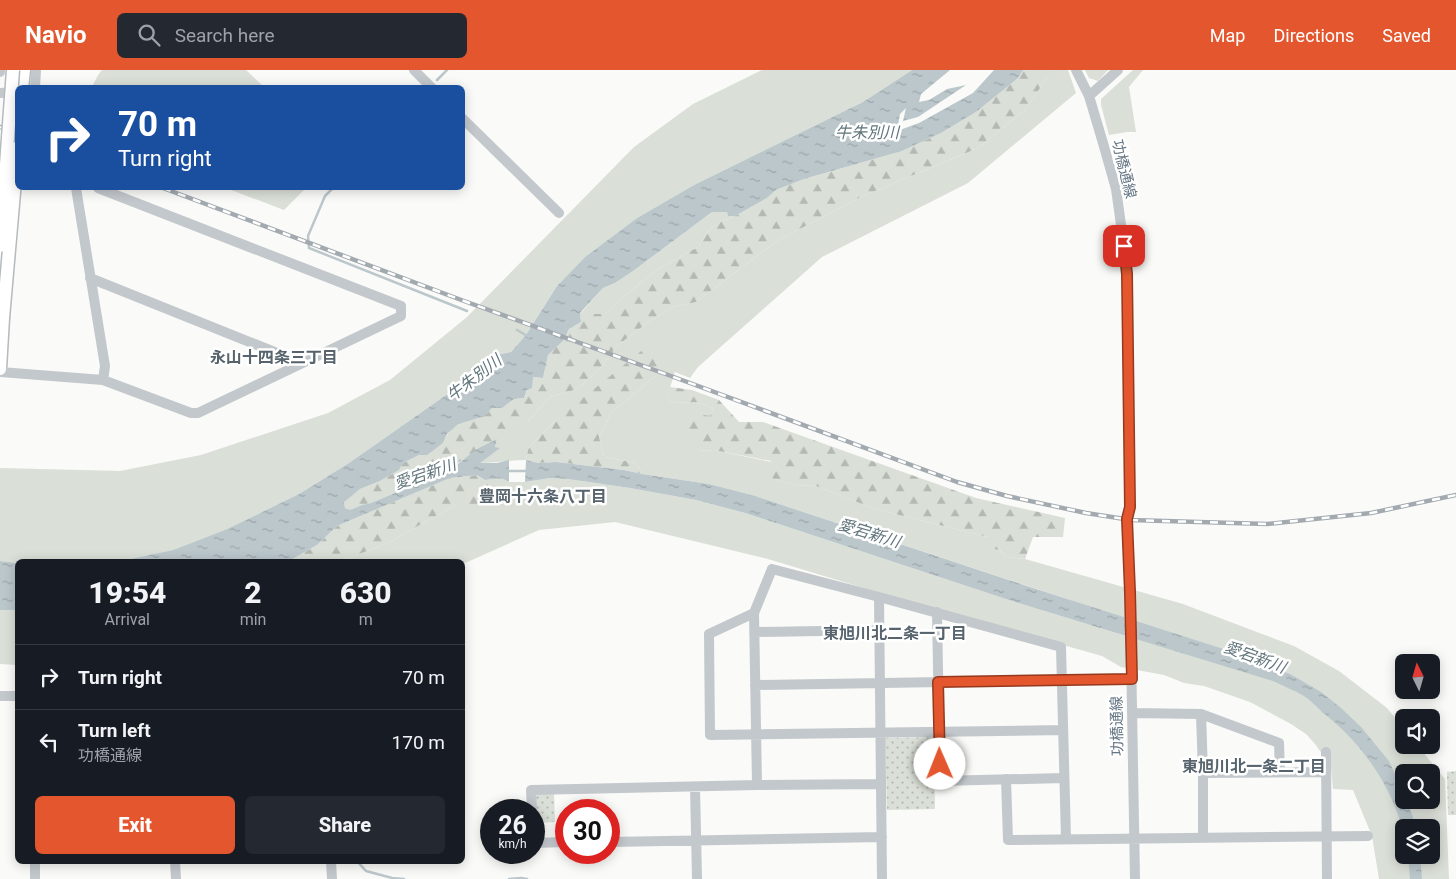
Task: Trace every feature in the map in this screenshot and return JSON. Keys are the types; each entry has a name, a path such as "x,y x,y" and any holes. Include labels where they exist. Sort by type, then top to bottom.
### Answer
{"main road":[{"path":"0,246 14,70"},
{"path":"22,85 24,70"},
{"path":"0,371 15,184"}],"street":[{"path":"35,85 36,70"},
{"path":"414,70 429,85"},
{"name":"功橋通線","path":"1076,70 1089,96 1116,189 1127,274 1130,507 1127,519 1136,879"},
{"path":"1089,96 1118,70"},
{"path":"0,93 15,92"},
{"path":"465,121 559,213"},
{"path":"0,149 15,155"},
{"path":"76,190 104,366 103,380"},
{"path":"0,371 103,380 191,413 198,413 401,316 401,306 103,190"},
{"path":"90,278 302,363"},
{"path":"757,785 754,613 772,569 1061,647 1066,840"},
{"path":"879,597 882,879"},
{"path":"937,612 940,781 1064,778"},
{"path":"754,613 709,634 710,736 1063,730"},
{"path":"755,632 880,630"},
{"path":"755,685 1132,679"},
{"path":"0,696 15,696"},
{"path":"1132,713 1201,714 1279,743 1280,772"},
{"path":"1201,714 1203,838"},
{"path":"1326,752 1327,879"},
{"path":"1203,773 1325,772"},
{"path":"1006,779 1008,840 1368,836"},
{"path":"531,799 531,790 881,784"},
{"path":"695,787 697,879"},
{"path":"620,842 882,837"},
{"path":"34,864 35,879"},
{"path":"175,864 176,879"},
{"path":"331,864 332,879"}],"green space":[{"path":"102,70 246,70 262,85 93,85"},
{"path":"762,70 912,70 863,102 694,185 637,218 585,257 557,286 526,335 511,352 490,356 459,386 349,463 299,494 227,529 173,550 140,558 15,559 15,563 0,561 0,468 120,471 201,455 328,413 390,380 467,317 634,147 693,104"},
{"path":"1023,70 1052,70 1026,109 978,148 861,197 777,241 696,302 673,307 647,323 617,346 599,370 577,389 550,397 529,420 503,439 497,439 459,462 450,470 371,503 350,510 345,508 344,501 360,489 380,481 399,470 403,463 443,443 449,432 458,424 480,418 492,408 502,408 514,399 524,398 533,377 543,378 548,355 563,341 569,329 581,322 580,314 605,314 658,269 698,247 708,231 719,222 735,216 767,198 776,190 804,179 902,151 941,133 976,112 1017,79"},
{"path":"1052,70 1068,70 1076,93 968,183 822,257 698,367 690,378 675,372 667,397 672,403 698,402 713,409 698,451 714,450 771,462 771,478 794,485 816,486 875,509 988,537 1006,557 1025,559 1183,604 1294,646 1339,671 1387,708 1395,718 1395,754 1424,754 1433,764 1395,764 1395,809 1440,809 1440,773 1445,779 1449,879 1379,879 1372,836 1353,790 1333,789 1331,766 1306,734 1250,702 1204,686 1184,683 1164,675 1121,667 1102,656 890,596 768,559 615,522 539,530 465,563 465,559 346,559 388,543 457,504 493,504 509,482 525,482 550,478 568,479 696,500 745,513 1012,601 1126,636 1125,618 752,495 709,484 642,474 636,463 604,457 599,437 611,413 658,374 558,418 532,444 528,450 526,460 479,463 499,448 495,447 497,439 529,420 550,397 577,389 599,370 617,346 647,323 673,307 696,302 777,241 861,197 978,148 1026,109"},
{"path":"1085,70 1108,70 1098,81 1089,78"},
{"path":"1133,70 1143,70 1129,87 1136,132 1109,135 1101,99"},
{"path":"231,190 304,190 284,210"},
{"path":"712,212 727,212 728,216 735,216 719,222 708,231 698,247 658,269 605,314 580,314 603,288 615,283 633,271"},
{"path":"645,348 663,360 658,374 611,413 599,437 604,457 636,463 642,474 624,470 556,462 538,463 526,460 528,450 532,444 558,418"},
{"path":"670,387 692,390 719,400 739,422 763,422 976,498 1065,518 1063,537 1033,537 1025,559 1006,557 1000,550 988,548 988,537 875,509 816,486 794,485 771,478 771,461 714,450 698,451 685,430 692,413 710,416 713,409 698,402 672,403 667,397"},
{"path":"477,475 485,480 501,478 509,482 493,504 457,504 388,543 346,559 292,559 317,545 337,526 450,478"},
{"path":"15,609 15,665 0,664 0,610"},
{"path":"934,737 935,809 887,810 885,738"},
{"path":"1456,771 1456,815 1448,815 1447,772"},
{"path":"540,792 554,793 555,822 545,823 545,799 535,799"}],"water":[{"name":"牛朱別川","path":"912,70 950,70 921,94 919,102 929,100 947,89 966,85 918,117 903,121 906,108 900,114 897,131 919,123 973,93 994,70 1023,70 1017,79 976,112 941,133 902,151 804,179 776,190 767,198 735,216 728,216 727,212 712,212 633,271 615,283 603,288 580,313 581,322 569,329 563,341 548,355 543,378 533,377 532,388 527,390 524,398 514,399 502,408 492,408 485,416 458,424 447,434 443,443 427,455 419,455 403,463 399,470 380,481 360,489 344,502 345,508 350,510 371,503 450,470 477,449 497,439 495,447 500,448 480,463 497,463 509,460 509,482 501,478 485,480 477,475 450,478 337,526 317,545 292,559 131,559 173,550 227,529 299,494 349,463 459,386 490,356 511,352 526,335 557,286 585,257 637,218 694,185 863,102"},
{"path":"526,460 538,463 556,462 624,470 709,484 752,495 1242,655 1290,674 1321,692 1361,727 1389,761 1395,774 1395,808 1373,766 1336,723 1306,698 1273,681 1012,601 745,513 696,500 568,479 550,478 525,482"},
{"path":"0,561 15,563 15,610 0,610"},
{"path":"1396,809 1410,809 1413,819 1399,819"},
{"path":"1409,864 1421,864 1422,879 1410,879"}],"waterway":[{"path":"437,80 447,70"},
{"path":"331,190 325,196 308,236 309,248 467,311"},
{"path":"517,330 529,337"},
{"name":"愛宕新川","path":"507,471 527,471"},
{"path":"360,864 366,871 404,879"},
{"path":"509,879 527,879"}],"railway":[{"path":"0,127 15,132"},
{"path":"168,190 957,482 1007,496 1086,513 1131,520 1267,524 1371,513 1456,495"}],"district":[{"name":"永山十四条三丁目","path":"274,357"},
{"name":"豊岡十六条八丁目","path":"543,496"},
{"name":"東旭川北二条一丁目","path":"895,633"},
{"name":"東旭川北一条二丁目","path":"1254,766"}],"route":[{"path":"940,764 938,682 1132,679 1127,519 1130,507 1127,274 1124,246"}]}
